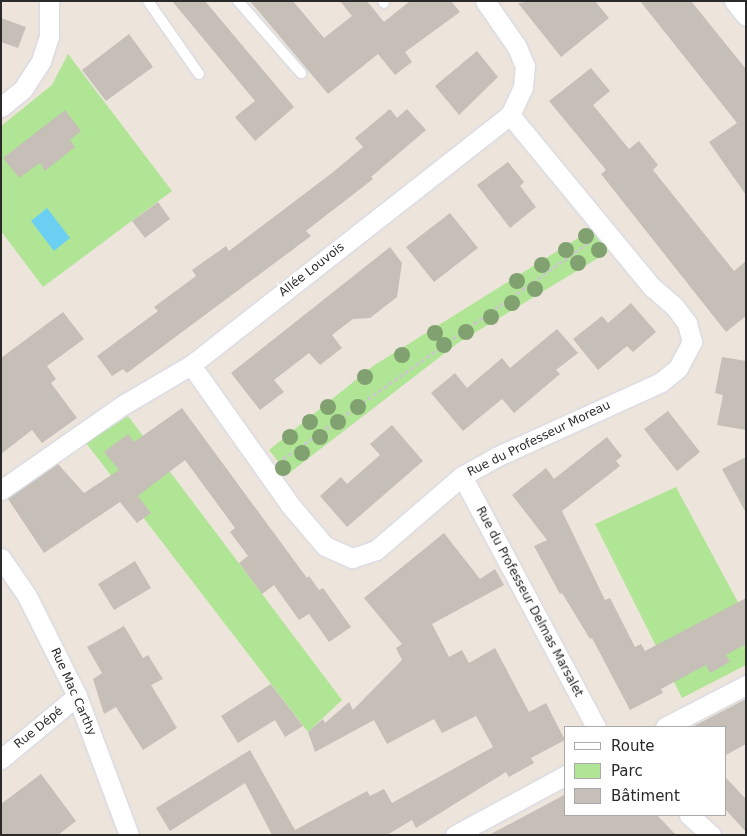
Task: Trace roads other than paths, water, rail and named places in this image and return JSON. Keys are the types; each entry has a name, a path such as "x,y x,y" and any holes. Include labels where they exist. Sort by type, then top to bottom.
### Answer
{"street":[{"path":"1,107 23,89 41,61 49,37 49,1"},
{"name":"Allée Louvois","path":"1,490 124,405 191,365 510,116 523,87 525,66 517,46 485,1"},
{"path":"734,1 746,16"},
{"name":"Rue du Professeur Moreau","path":"191,365 266,471 325,546 352,558 376,550 462,476 496,457 661,382 678,368 692,342 687,323 674,306 651,286 608,230 510,116"},
{"name":"Rue du Professeur Delmas Marsalet","path":"462,476 595,726"},
{"name":"Rue Mac Carthy","path":"1,558 27,596 77,696 128,835"},
{"path":"667,726 746,685"},
{"name":"Rue Dépé","path":"1,759 77,696"},
{"path":"455,835 564,776"},
{"path":"690,816 711,835"}],"lane":[{"path":"148,1 199,74"},
{"path":"238,1 301,73"}],"water":[{"path":"47,208 70,238 54,251 31,221"}]}
